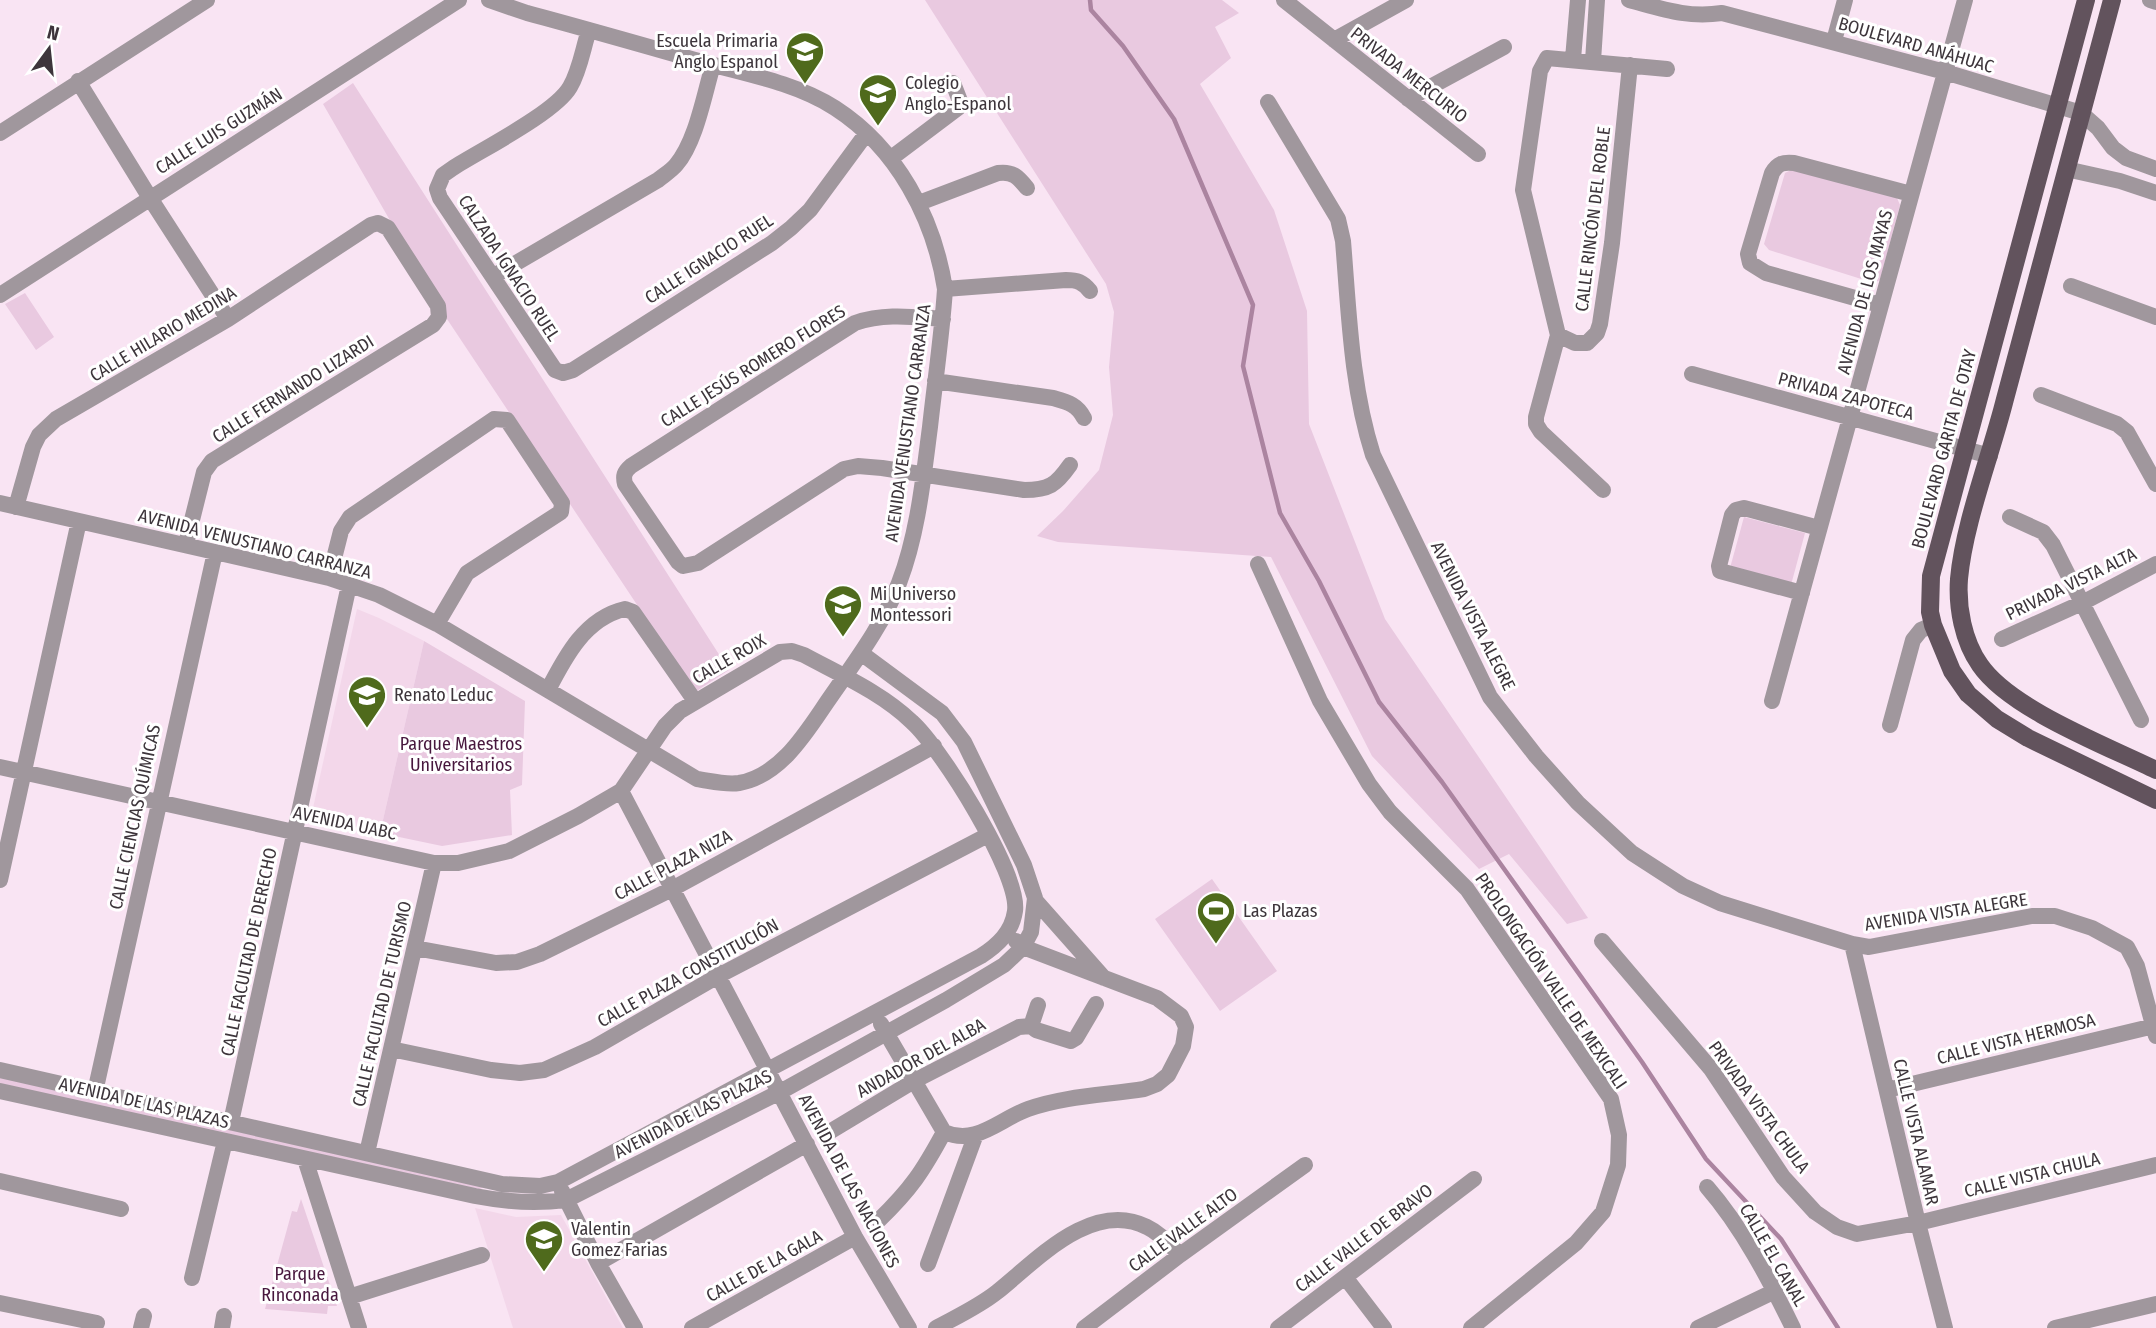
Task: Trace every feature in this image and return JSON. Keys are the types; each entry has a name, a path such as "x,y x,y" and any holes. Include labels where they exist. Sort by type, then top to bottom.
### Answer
{"main road":[{"name":"BOULEVARD GARITA DE OTAY","path":"2086,0 1931,576 1930,612 1952,671 1968,694 1997,719 2058,755 2156,800"},
{"path":"2112,0 1964,545 1958,602 1964,630 1979,665 2000,687 2026,706 2156,770"}],"street":[{"path":"0,133 207,0"},
{"name":"CALLE LUIS GUZMÁN","path":"0,295 459,0"},
{"name":"AVENIDA VENUSTIANO CARRANZA","path":"8,505 329,578 379,595 437,624 697,779 738,783 757,778 791,751 845,677 886,613 911,549 923,476 945,289 934,243 919,203 890,159 866,134 835,108 814,98 789,87 489,0"},
{"name":"PRIVADA MERCURIO","path":"1284,0 1478,154"},
{"path":"1334,40 1406,0"},
{"path":"1573,59 1578,0"},
{"path":"1593,61 1597,0"},
{"name":"BOULEVARD ANÁHUAC","path":"1629,0 1689,15 1722,13 1834,41 2081,113"},
{"name":"BOULEVARD ANÁHUAC","path":"1707,0 1722,13"},
{"path":"1834,41 1845,0"},
{"name":"AVENIDA DE LOS MAYAS","path":"1772,701 1965,0"},
{"path":"2150,0 2156,2"},
{"name":"CALZADA IGNACIO RUEL","path":"547,359 440,198 437,189 443,175 562,98 576,73 589,30"},
{"path":"1408,99 1504,47"},
{"path":"1603,490 1541,432 1536,424 1558,335 1523,190 1540,71 1547,58 1552,57 1667,69"},
{"path":"494,276 659,180 675,167 685,153 693,132 713,65"},
{"name":"CALLE RINCÓN DEL ROBLE","path":"1558,335 1575,343 1587,343 1597,333 1600,324 1612,243 1630,65"},
{"path":"78,81 149,198 228,319"},
{"path":"890,159 958,107 960,100 953,83"},
{"name":"AVENIDA VISTA ALEGRE","path":"1268,102 1338,219 1343,241 1357,393 1373,455 1490,697 1536,756 1578,803 1632,853 1683,886 1720,902 1852,944 1869,947 2032,916 2055,916 2092,928 2127,947 2137,966 2155,1031"},
{"path":"2081,113 2098,128 2113,148 2126,158 2156,169"},
{"name":"CALLE IGNACIO RUEL","path":"547,359 555,370 563,373 573,370 772,243 810,210 866,134"},
{"path":"2120,181 2126,158"},
{"path":"1881,304 1766,274 1750,263 1748,254 1772,173 1777,165 1784,162 1911,194"},
{"path":"2066,169 2120,181 2156,193"},
{"path":"919,203 998,173 1008,172 1017,176 1027,188"},
{"name":"CALLE HILARIO MEDINA","path":"8,505 39,435 55,419 228,319 371,225 378,223 388,228 438,306 439,317 433,325"},
{"path":"945,289 1076,280 1085,284 1090,291"},
{"path":"2071,286 2156,317"},
{"name":"CALLE JESÚS ROMERO FLORES","path":"923,476 858,466 844,469 690,566 683,566 678,562 625,484 624,478 625,471 631,466 855,323 873,317 895,315 943,319"},
{"name":"CALLE FERNANDO LIZARDI","path":"186,544 204,472 212,461 433,325"},
{"name":"PRIVADA ZAPOTECA","path":"1692,374 1990,456"},
{"path":"935,381 1053,397 1070,402 1079,409 1084,418"},
{"path":"2040,395 2118,424 2127,432 2156,484"},
{"path":"329,578 341,531 350,517 494,419 507,420 562,503 561,512 467,573 437,624"},
{"path":"923,476 1003,488 1038,490 1059,480 1070,465"},
{"path":"1802,593 1720,571 1732,515 1736,510 1744,508 1819,528"},
{"path":"2010,517 2043,532 2053,545 2141,720"},
{"path":"0,880 79,521"},
{"name":"CALLE CIENCIAS QUÍMICAS","path":"95,1092 215,552"},
{"name":"PROLONGACIÓN VALLE DE MEXICALI","path":"1258,564 1320,701 1369,784 1390,812 1468,889 1611,1099 1619,1135 1618,1165 1602,1212 1576,1243 1471,1328"},
{"name":"PRIVADA VISTA ALTA","path":"2002,639 2082,603 2156,564"},
{"name":"CALLE FACULTAD DE DERECHO","path":"231,1122 349,585"},
{"path":"548,690 576,640 597,623 625,608 633,612 695,701"},
{"path":"1890,725 1913,640 1921,630 1933,625"},
{"name":"CALLE ROIX","path":"649,750 670,720 695,701 780,652 792,651 804,655 845,677"},
{"path":"861,653 927,701 952,724 964,742 1024,865 1035,900 1106,979"},
{"path":"845,677 898,710 934,746 988,835 1010,880 1015,895 1015,912 1007,933 1023,947 1157,998 1181,1016 1186,1035 1168,1075 1157,1084 1144,1089 1044,1104 1025,1110 976,1135 964,1137 944,1132 874,1013"},
{"name":"CALLE PLAZA NIZA","path":"415,948 496,963 517,962 540,954 672,889 934,746"},
{"name":"AVENIDA UABC","path":"0,767 434,863 458,863 509,850 578,816 621,790 649,750"},
{"name":"AVENIDA DE LAS NACIONES","path":"621,790 855,1237 909,1328"},
{"name":"CALLE PLAZA CONSTITUCIÓN","path":"391,1049 491,1070 520,1073 544,1070 595,1046 718,976 988,835"},
{"name":"CALLE FACULTAD DE TURISMO","path":"367,1153 434,863"},
{"path":"1023,947 1031,932 1035,900"},
{"name":"AVENIDA DE LAS PLAZAS","path":"0,1070 502,1184 540,1186 558,1182 981,956 1007,933"},
{"name":"PRIVADA VISTA CHULA","path":"1602,941 1711,1069 1783,1177 1815,1212 1837,1227 1857,1234 1918,1223"},
{"name":"CALLE VISTA ALAMAR","path":"1852,944 1945,1328"},
{"name":"AVENIDA DE LAS PLAZAS","path":"2,1091 508,1203 535,1204 566,1200 780,1092 1004,965 1023,947"},
{"path":"1038,1006 1031,1026 1071,1041 1076,1038 1096,1004"},
{"name":"ANDADOR DEL ALBA","path":"831,1131 914,1081 1019,1027 1031,1026"},
{"name":"CALLE VISTA HERMOSA","path":"1887,1090 2155,1031"},
{"path":"0,1108 2,1091"},
{"path":"879,1220 913,1185 944,1132"},
{"path":"928,1264 976,1135"},
{"path":"192,1278 225,1141"},
{"path":"598,1263 807,1144"},
{"path":"305,1159 359,1328"},
{"name":"CALLE VALLE ALTO","path":"1084,1328 1305,1165"},
{"name":"CALLE VISTA CHULA","path":"1918,1223 2156,1165"},
{"name":"CALLE VALLE DE BRAVO","path":"1278,1328 1474,1179"},
{"path":"0,1181 121,1209"},
{"path":"558,1182 598,1263 635,1328"},
{"name":"CALLE EL CANAL","path":"1707,1188 1720,1202 1775,1291 1793,1328"},
{"path":"936,1328 981,1304 1052,1246 1097,1223 1124,1220 1138,1223 1159,1234 1180,1255"},
{"name":"CALLE DE LA GALA","path":"692,1328 855,1237"},
{"path":"349,1297 482,1255"},
{"path":"1345,1277 1384,1328"},
{"path":"1698,1328 1775,1291"},
{"path":"0,1303 97,1324"},
{"path":"2055,1328 2156,1304"}],"shaded area":[{"name":"Renato Leduc","path":"357,609 424,641 380,833 311,817"},
{"name":"Valentin Gomez Farias","path":"475,1208 516,1217 561,1215 623,1328 513,1328"}],"green space":[{"path":"925,0 1222,0 1239,13 1215,27 1231,58 1200,84 1274,210 1307,311 1309,424 1385,619 1588,918 1567,924 1509,854 1479,869 1372,756 1271,557 1058,542 1037,536 1099,470 1113,415 1109,367 1114,312 1106,284"},
{"path":"353,83 729,670 695,692 445,316 323,104"},
{"path":"1793,169 1897,198 1900,205 1880,280 1874,283 1769,250 1764,244 1785,173"},
{"path":"25,293 54,337 36,350 5,304"},
{"path":"1744,517 1805,533 1791,585 1730,568"},
{"name":"Parque Maestros Universitarios","path":"424,641 525,701 522,785 510,790 512,835 442,846 380,833"},
{"name":"Las Plazas","path":"1212,879 1277,971 1220,1011 1155,919"},
{"path":"0,1077 489,1185 473,1192 0,1090"},
{"name":"Parque Rinconada","path":"301,1199 337,1306 328,1306 327,1314 265,1309 292,1211 297,1212"}],"waterway":[{"path":"1090,0 1091,10 1123,46 1174,119 1253,305 1243,366 1280,513 1319,581 1379,702 1442,782 1642,1062 1706,1159 1781,1239 1838,1328"}],"place":[{"name":"Escuela Primaria Anglo Espanol","path":"805,85"},
{"name":"Colegio Anglo-Espanol","path":"878,127"},
{"name":"Mi Universo Montessori","path":"843,638"},
{"name":"Renato Leduc","path":"367,729"},
{"name":"Las Plazas","path":"1216,945"},
{"name":"Valentin Gomez Farias","path":"544,1273"}]}
